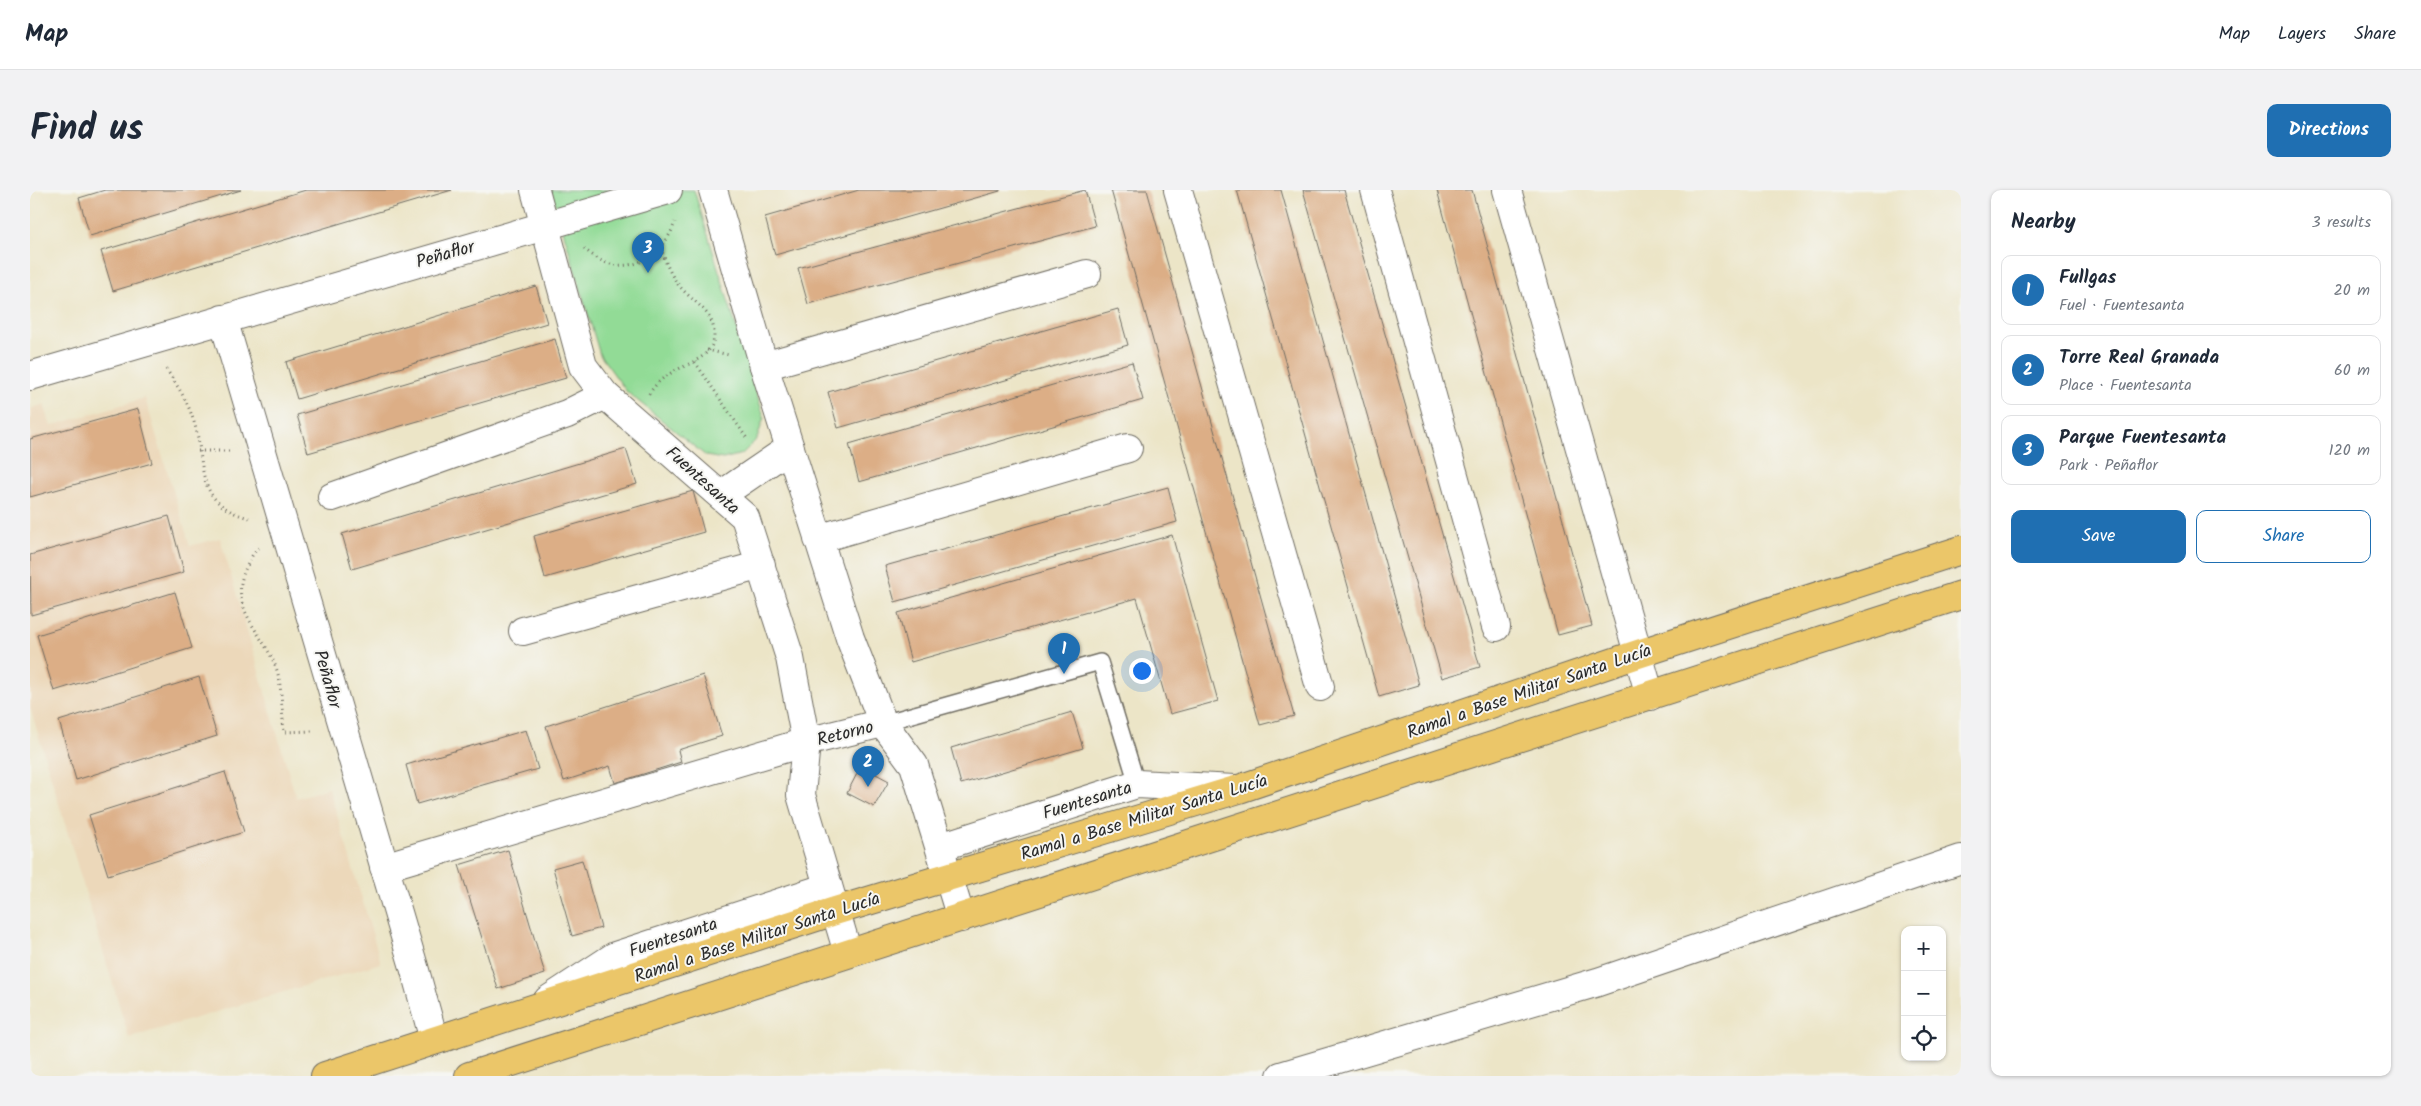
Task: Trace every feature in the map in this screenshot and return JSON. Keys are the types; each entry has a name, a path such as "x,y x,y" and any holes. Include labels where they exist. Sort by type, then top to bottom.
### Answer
{"main road":[{"name":"Ramal a Base Militar Santa Lucía","path":"325,1076 530,1011 831,899 948,876 1239,789 1638,654 1961,550"},
{"path":"469,1076 1961,595"}],"street":[{"name":"Fuentesanta","path":"535,190 583,366 605,396 634,418 744,517 790,658 806,742 800,795 848,953"},
{"name":"Peñaflor","path":"30,376 223,318 668,190"},
{"path":"713,190 764,366 850,638 883,723 914,765 961,918"},
{"path":"1178,190 1320,687"},
{"path":"1375,190 1496,627"},
{"path":"1507,190 1650,696"},
{"path":"764,366 1087,274"},
{"name":"Peñaflor","path":"223,318 434,1040"},
{"path":"332,497 567,414 605,396"},
{"path":"721,495 790,448"},
{"path":"818,539 1128,448"},
{"path":"523,631 760,565"},
{"name":"Retorno","path":"384,867 806,742 883,723"},
{"name":"Fuentesanta","path":"940,847 1137,784 1239,789"},
{"path":"1281,1076 1598,982 1961,859"}],"lane":[{"path":"883,723 1100,662 1137,784"}],"path":[{"path":"546,225 607,263 626,266 647,260 661,248 676,218"},
{"path":"634,418 656,384 669,374 695,362 714,340 714,324 706,311 678,284 667,268 661,248"},
{"path":"142,342 183,393 194,421 202,472 211,493 232,513 284,527"},
{"path":"695,362 764,464"},
{"path":"284,527 255,551 242,574 240,597 247,618 270,654 278,674 284,732 343,729"}],"shaded area":[{"path":"145,398 190,546 220,538 296,798 329,788 381,963 129,1038 30,707 30,409 44,404 51,426"}],"green space":[{"path":"551,190 694,190 764,417 757,439 742,454 723,459 706,456 627,392 600,355"}],"building":[{"path":"105,190 241,190 90,236 79,198"},
{"path":"306,190 452,190 113,291 101,251"},
{"path":"859,190 1000,191 775,255 765,217"},
{"path":"1085,190 1095,226 808,304 798,268"},
{"path":"1111,190 1147,190 1294,716 1260,725"},
{"path":"1237,190 1281,190 1419,685 1379,697"},
{"path":"1303,190 1344,190 1480,667 1442,678"},
{"path":"1437,190 1472,190 1592,626 1558,635"},
{"path":"536,286 547,323 297,399 286,362"},
{"path":"1118,309 1128,345 838,428 828,392"},
{"path":"555,339 566,378 308,453 297,415"},
{"path":"1132,362 1143,400 859,482 849,444"},
{"path":"138,409 152,463 30,497 30,439"},
{"path":"626,449 637,484 352,569 342,534"},
{"path":"1168,487 1177,522 895,602 885,566"},
{"path":"693,491 704,532 545,578 534,536"},
{"path":"169,516 184,572 31,615 30,555"},
{"path":"1172,535 1218,701 1170,714 1137,598 911,662 898,613"},
{"path":"175,592 192,648 54,691 37,635"},
{"path":"703,675 722,736 678,750 681,762 615,783 610,766 564,781 546,726"},
{"path":"199,677 217,736 76,780 59,721"},
{"path":"1072,712 1083,748 961,784 951,748"},
{"path":"526,730 538,769 417,804 406,765"},
{"path":"861,766 889,781 874,807 847,793"},
{"path":"225,772 244,832 108,875 89,815"},
{"path":"508,850 545,974 498,989 459,865"},
{"path":"582,860 601,928 572,936 553,868"}],"place":[{"name":"Parque Fuentesanta","path":"648,273"},
{"name":"Fullgas","path":"1064,674"},
{"name":"Torre Real Granada","path":"868,787"}]}
